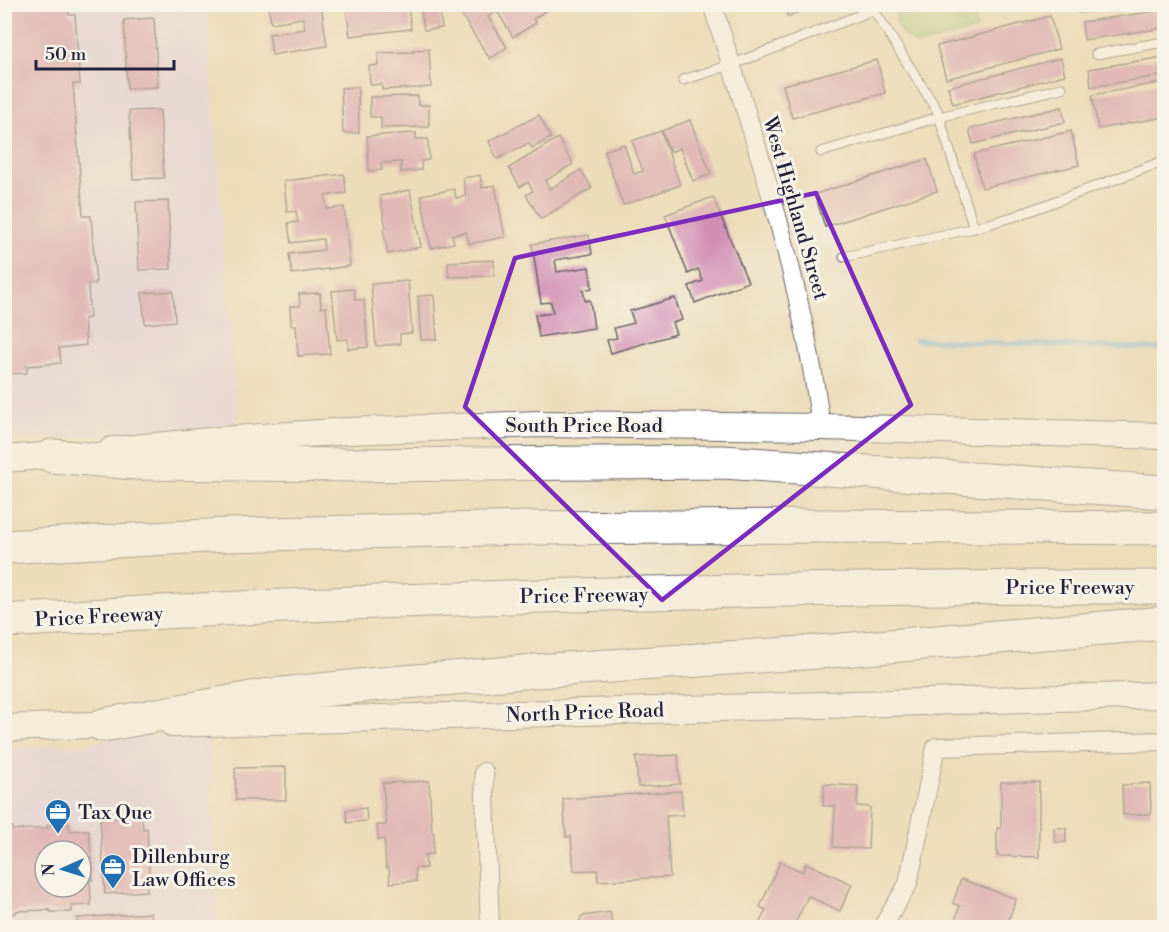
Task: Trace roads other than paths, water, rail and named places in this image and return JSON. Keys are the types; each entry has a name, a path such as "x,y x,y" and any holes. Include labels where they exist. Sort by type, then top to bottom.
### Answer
{"highway":[{"path":"52,456 136,463 350,465 723,462 1164,492"},
{"path":"4,547 225,535 532,528 822,526 1164,528"},
{"name":"Price Freeway","path":"4,621 226,608 536,596 1019,586 1164,587"},
{"path":"103,725 263,696 369,685 1164,623"}],"main road":[{"name":"South Price Road","path":"4,459 348,431 516,424 821,427 1164,436"},
{"name":"North Price Road","path":"4,728 1164,695"}],"street":[{"name":"West Highland Street","path":"712,4 802,309 821,427"},
{"path":"882,927 908,884 936,747 1164,741"},
{"path":"484,772 490,927"}],"lane":[{"path":"684,80 731,65 874,6 937,110 974,228"},
{"path":"1096,54 1164,42"},
{"path":"821,152 939,117 1062,88"},
{"path":"844,257 974,228 1016,216 1164,161"}],"waterway":[{"path":"916,340 1164,349"}],"place":[{"name":"Tax Que","path":"58,835"},
{"name":"Dillenburg Law Offices","path":"113,890"}]}
